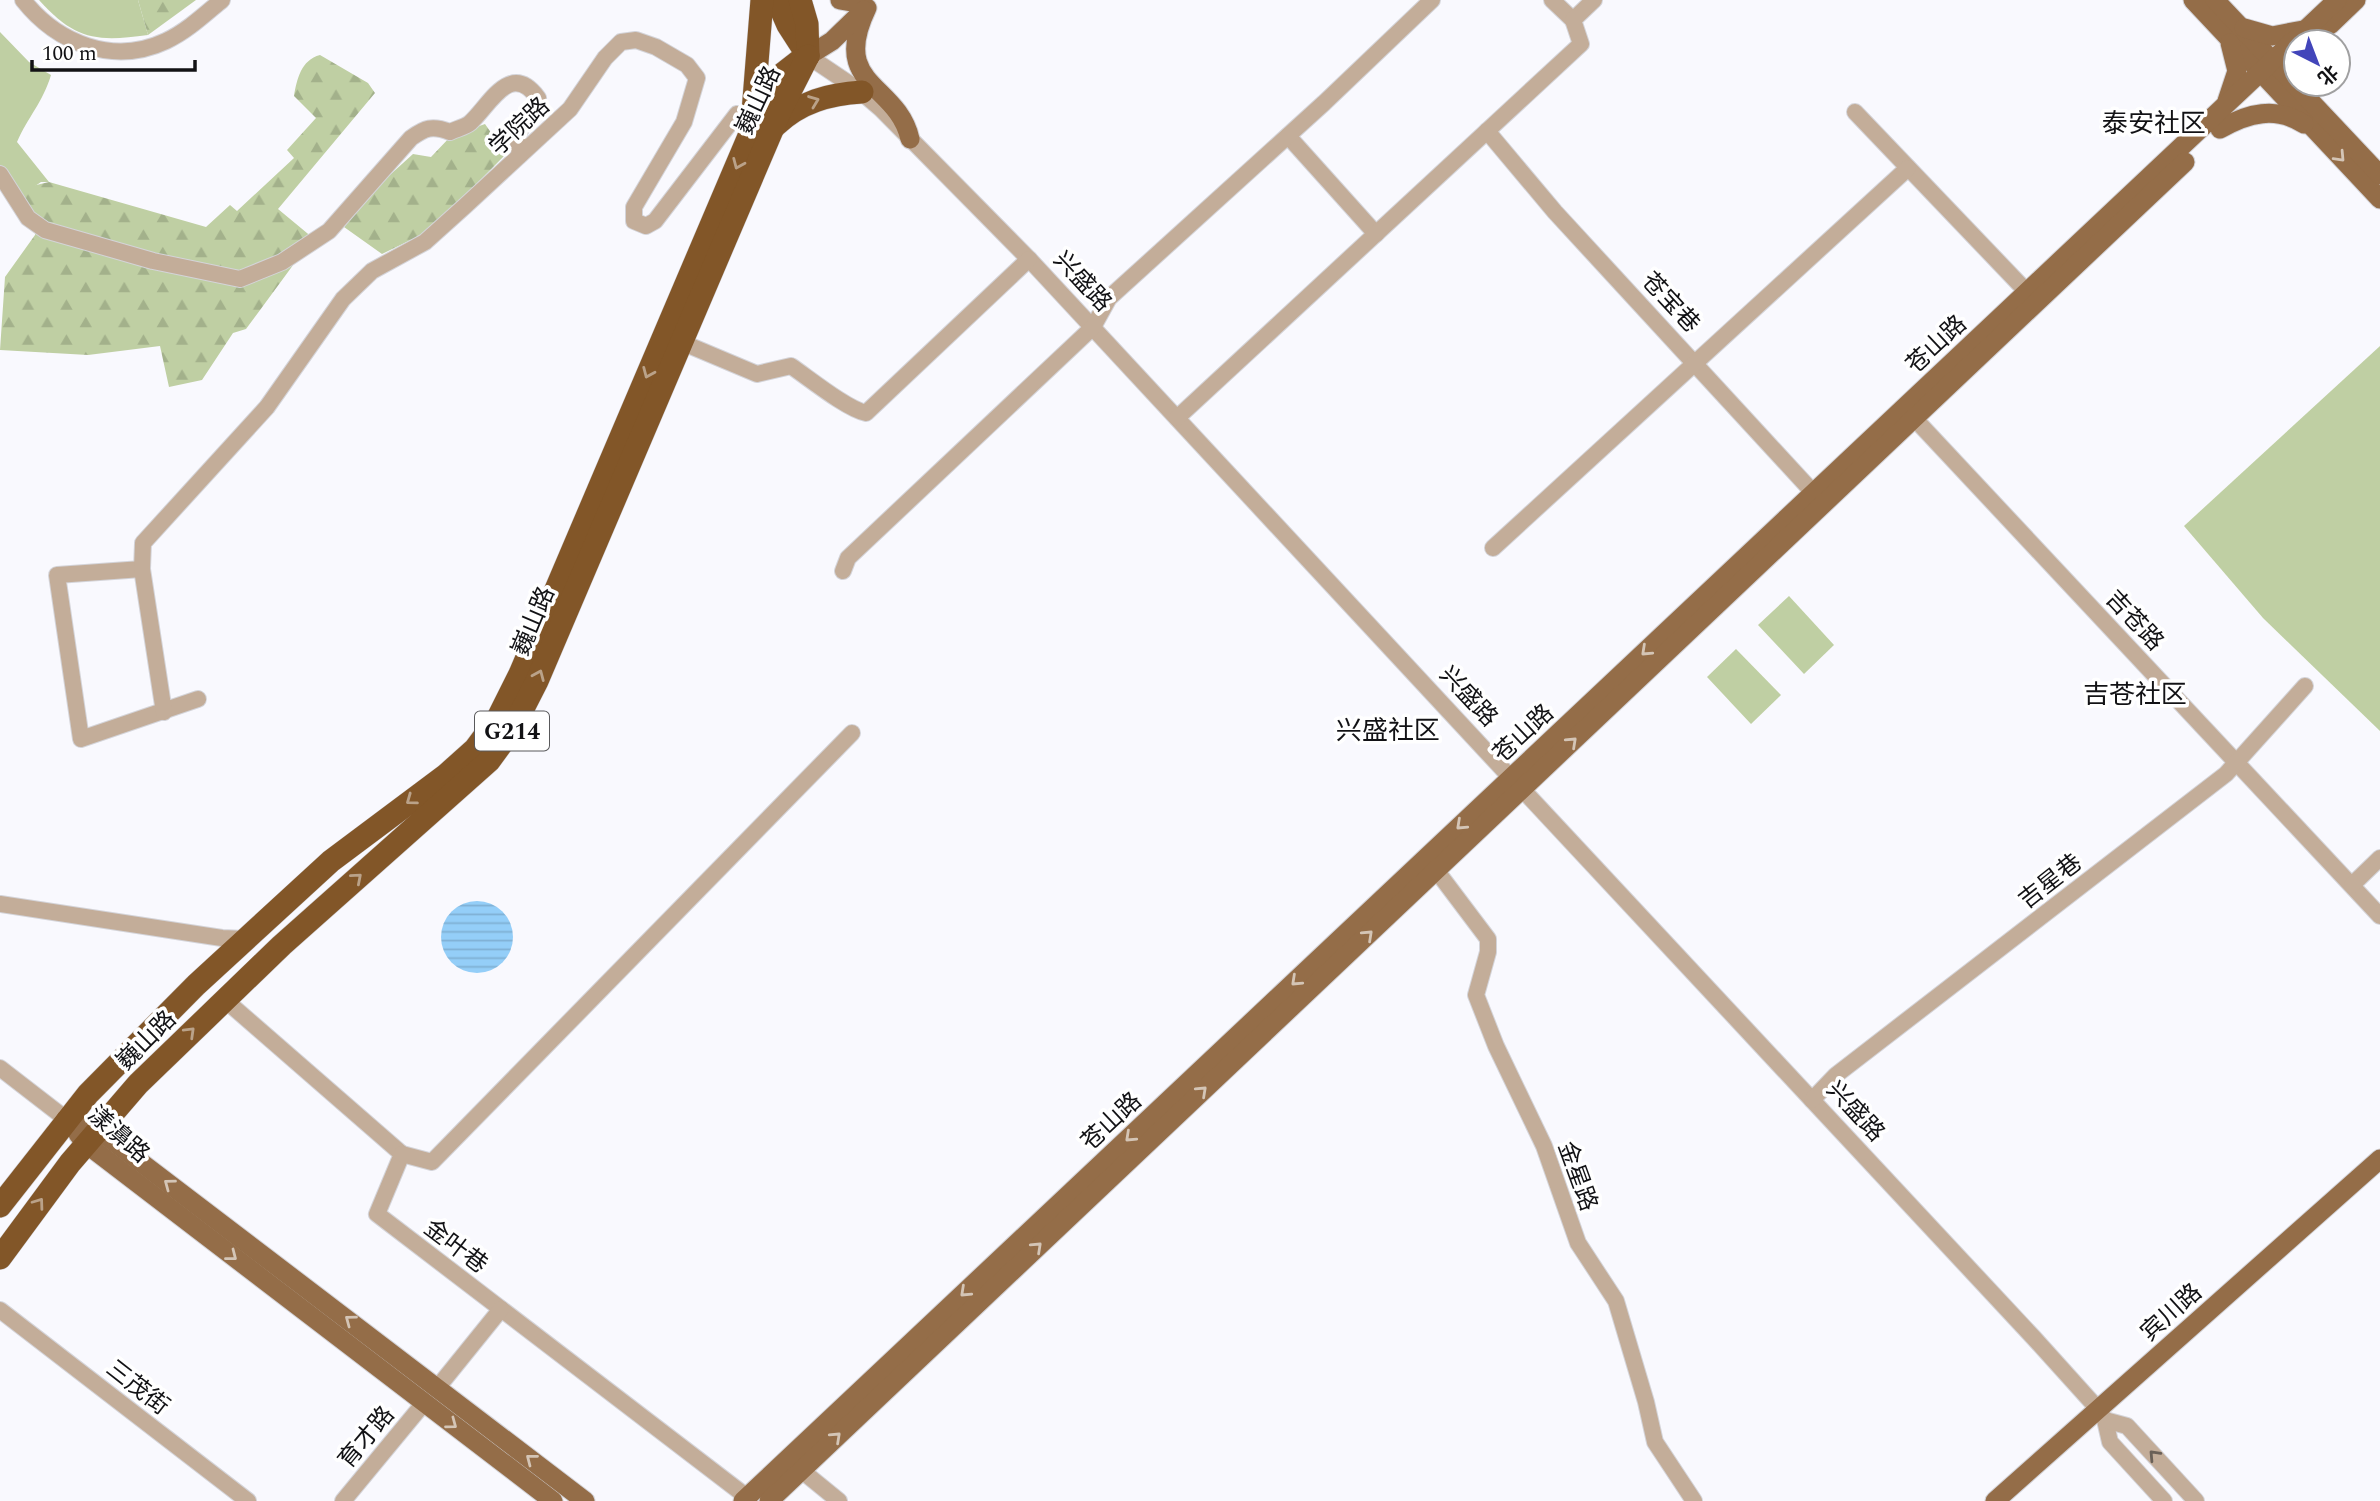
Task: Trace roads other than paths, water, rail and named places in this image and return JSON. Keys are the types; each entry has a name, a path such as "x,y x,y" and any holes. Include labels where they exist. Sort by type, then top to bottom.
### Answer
{"highway":[{"path":"750,134 762,0"},
{"path":"777,0 788,25 808,56"},
{"name":"G214","path":"800,0 807,24 808,56"},
{"name":"巍山路","path":"0,1258 91,1136 138,1084 442,791 475,748 506,723 537,681 773,128 808,56"},
{"name":"巍山路","path":"506,723 750,134 776,81 787,69 808,56"},
{"path":"773,128 806,104 833,95 862,92"},
{"name":"巍山路","path":"0,1206 66,1119 132,1048 244,939 345,849 442,791"}],"main road":[{"path":"2193,0 2234,32 2271,71 2321,125 2380,199"},
{"path":"2215,0 2234,32 2236,73 2224,107"},
{"name":"苍山路","path":"2320,28 2337,0"},
{"name":"苍山路","path":"2324,28 2356,0"},
{"path":"808,56 832,41 861,2"},
{"path":"861,2 857,41 859,68 900,118 910,139"},
{"path":"2234,32 2282,36"},
{"name":"苍山路","path":"745,1499 1517,783 1819,498 2027,292 2224,107 2282,62"},
{"name":"苍山路","path":"1819,498 1917,415 2220,129 2271,71 2282,65"},
{"path":"2316,98 2321,125"},
{"path":"2220,129 2247,116 2270,112 2321,125 2380,175"},
{"name":"苍山路","path":"769,1501 1436,870 1517,783"},
{"name":"漾濞路","path":"66,1119 438,1387 585,1501"},
{"name":"漾濞路","path":"91,1136 424,1403 553,1501"},
{"name":"宾川路","path":"2013,1501 2101,1415 2380,1159"},
{"name":"宾川路","path":"1995,1501 2101,1415 2380,1176"}],"street":[{"path":"23,0 47,26 71,41 91,48 122,51 139,50 168,41 222,0"},
{"path":"844,571 848,558 1093,327 1109,298 1432,0"},
{"path":"1177,418 1581,44 1573,20 1552,0"},
{"path":"1573,20 1594,0"},
{"name":"学院路","path":"142,569 143,542 267,407 343,299 372,271 425,242 570,109 605,58 621,42 636,40 656,47 687,65 697,78 684,122 634,207 634,221 646,226 655,221 737,114"},
{"name":"兴盛路","path":"808,56 862,92 1029,259 1812,1100 2101,1415 2127,1426 2196,1501"},
{"path":"0,174 28,218 45,230 153,261 240,279 267,271 329,231 411,138 425,128 436,127 450,132 468,125 503,85 517,83 533,91 538,98 517,136 520,155"},
{"path":"750,134 737,114 755,88"},
{"path":"1855,112 2027,292"},
{"name":"苍宝巷","path":"1487,131 1555,212 1819,498"},
{"path":"1287,136 1376,234"},
{"path":"1493,548 1908,168"},
{"path":"681,342 757,374 791,366 842,399 852,410 866,413 1029,259"},
{"name":"吉苍路","path":"1917,415 2355,882 2380,904"},
{"path":"164,712 142,569 57,575 80,739 164,712 198,699"},
{"name":"吉星巷","path":"1812,1100 1836,1075 2226,774 2305,686"},
{"path":"224,999 402,1154 432,1162 852,733"},
{"path":"2355,882 2380,858"},
{"name":"金星路","path":"1436,870 1488,939 1488,951 1476,995 1496,1046 1544,1146 1578,1243 1616,1301 1655,1442 1694,1501"},
{"name":"吉苍路","path":"2355,882 2380,916"},
{"path":"0,904 222,939 244,939"},
{"path":"0,1068 66,1119"},
{"name":"金叶巷","path":"402,1154 377,1214 745,1499"},
{"path":"438,1387 501,1309"},
{"name":"三茂街","path":"0,1310 248,1501"},
{"name":"育才路","path":"343,1501 424,1403"},
{"name":"兴盛路","path":"2101,1415 2110,1443 2164,1501"},
{"path":"801,1471 839,1501"}],"water":[{"path":"477,901 497,907 507,917 513,937 507,957 497,967 477,973 457,967 447,957 441,937 447,917 457,907"}],"district":[{"name":"泰安社区","path":"2154,123"},
{"name":"吉苍社区","path":"2135,694"},
{"name":"兴盛社区","path":"1388,730"}]}
